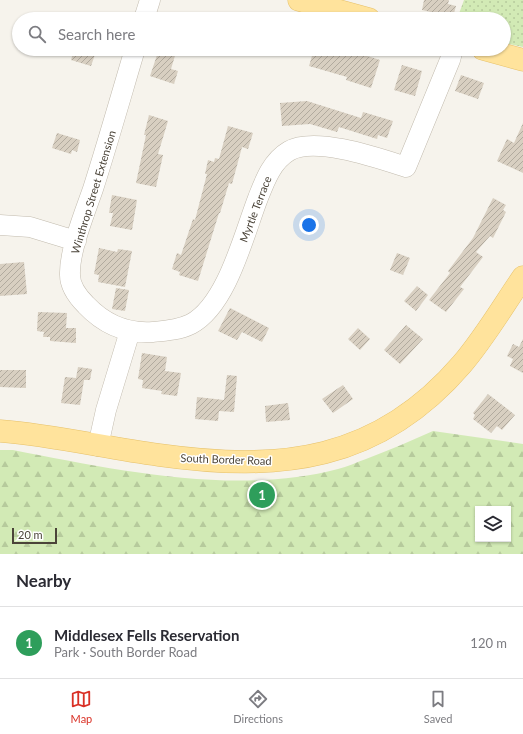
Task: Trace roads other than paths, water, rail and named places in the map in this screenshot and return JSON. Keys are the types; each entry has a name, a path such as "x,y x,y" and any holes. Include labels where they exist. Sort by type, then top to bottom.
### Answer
{"main road":[{"path":"299,0 321,3 348,12"},
{"path":"508,56 523,60"},
{"name":"South Border Road","path":"0,431 46,436 98,446 173,457 244,462 296,458 327,452 354,444 383,430 400,420 430,396 463,363 523,277"}],"street":[{"path":"146,12 150,0"},
{"name":"Winthrop Street Extension","path":"130,331 112,326 90,309 74,291 70,274 76,241 110,136 133,56"},
{"name":"Myrtle Terrace","path":"130,331 150,332 178,329 191,324 208,310 222,290 231,272 269,172 279,159 288,152 304,146 320,145 338,148 406,167 451,56"},
{"path":"0,225 30,227 76,241"},
{"path":"98,446 106,410 130,331"}],"place":[{"name":"Middlesex Fells Reservation","path":"262,495"}]}
